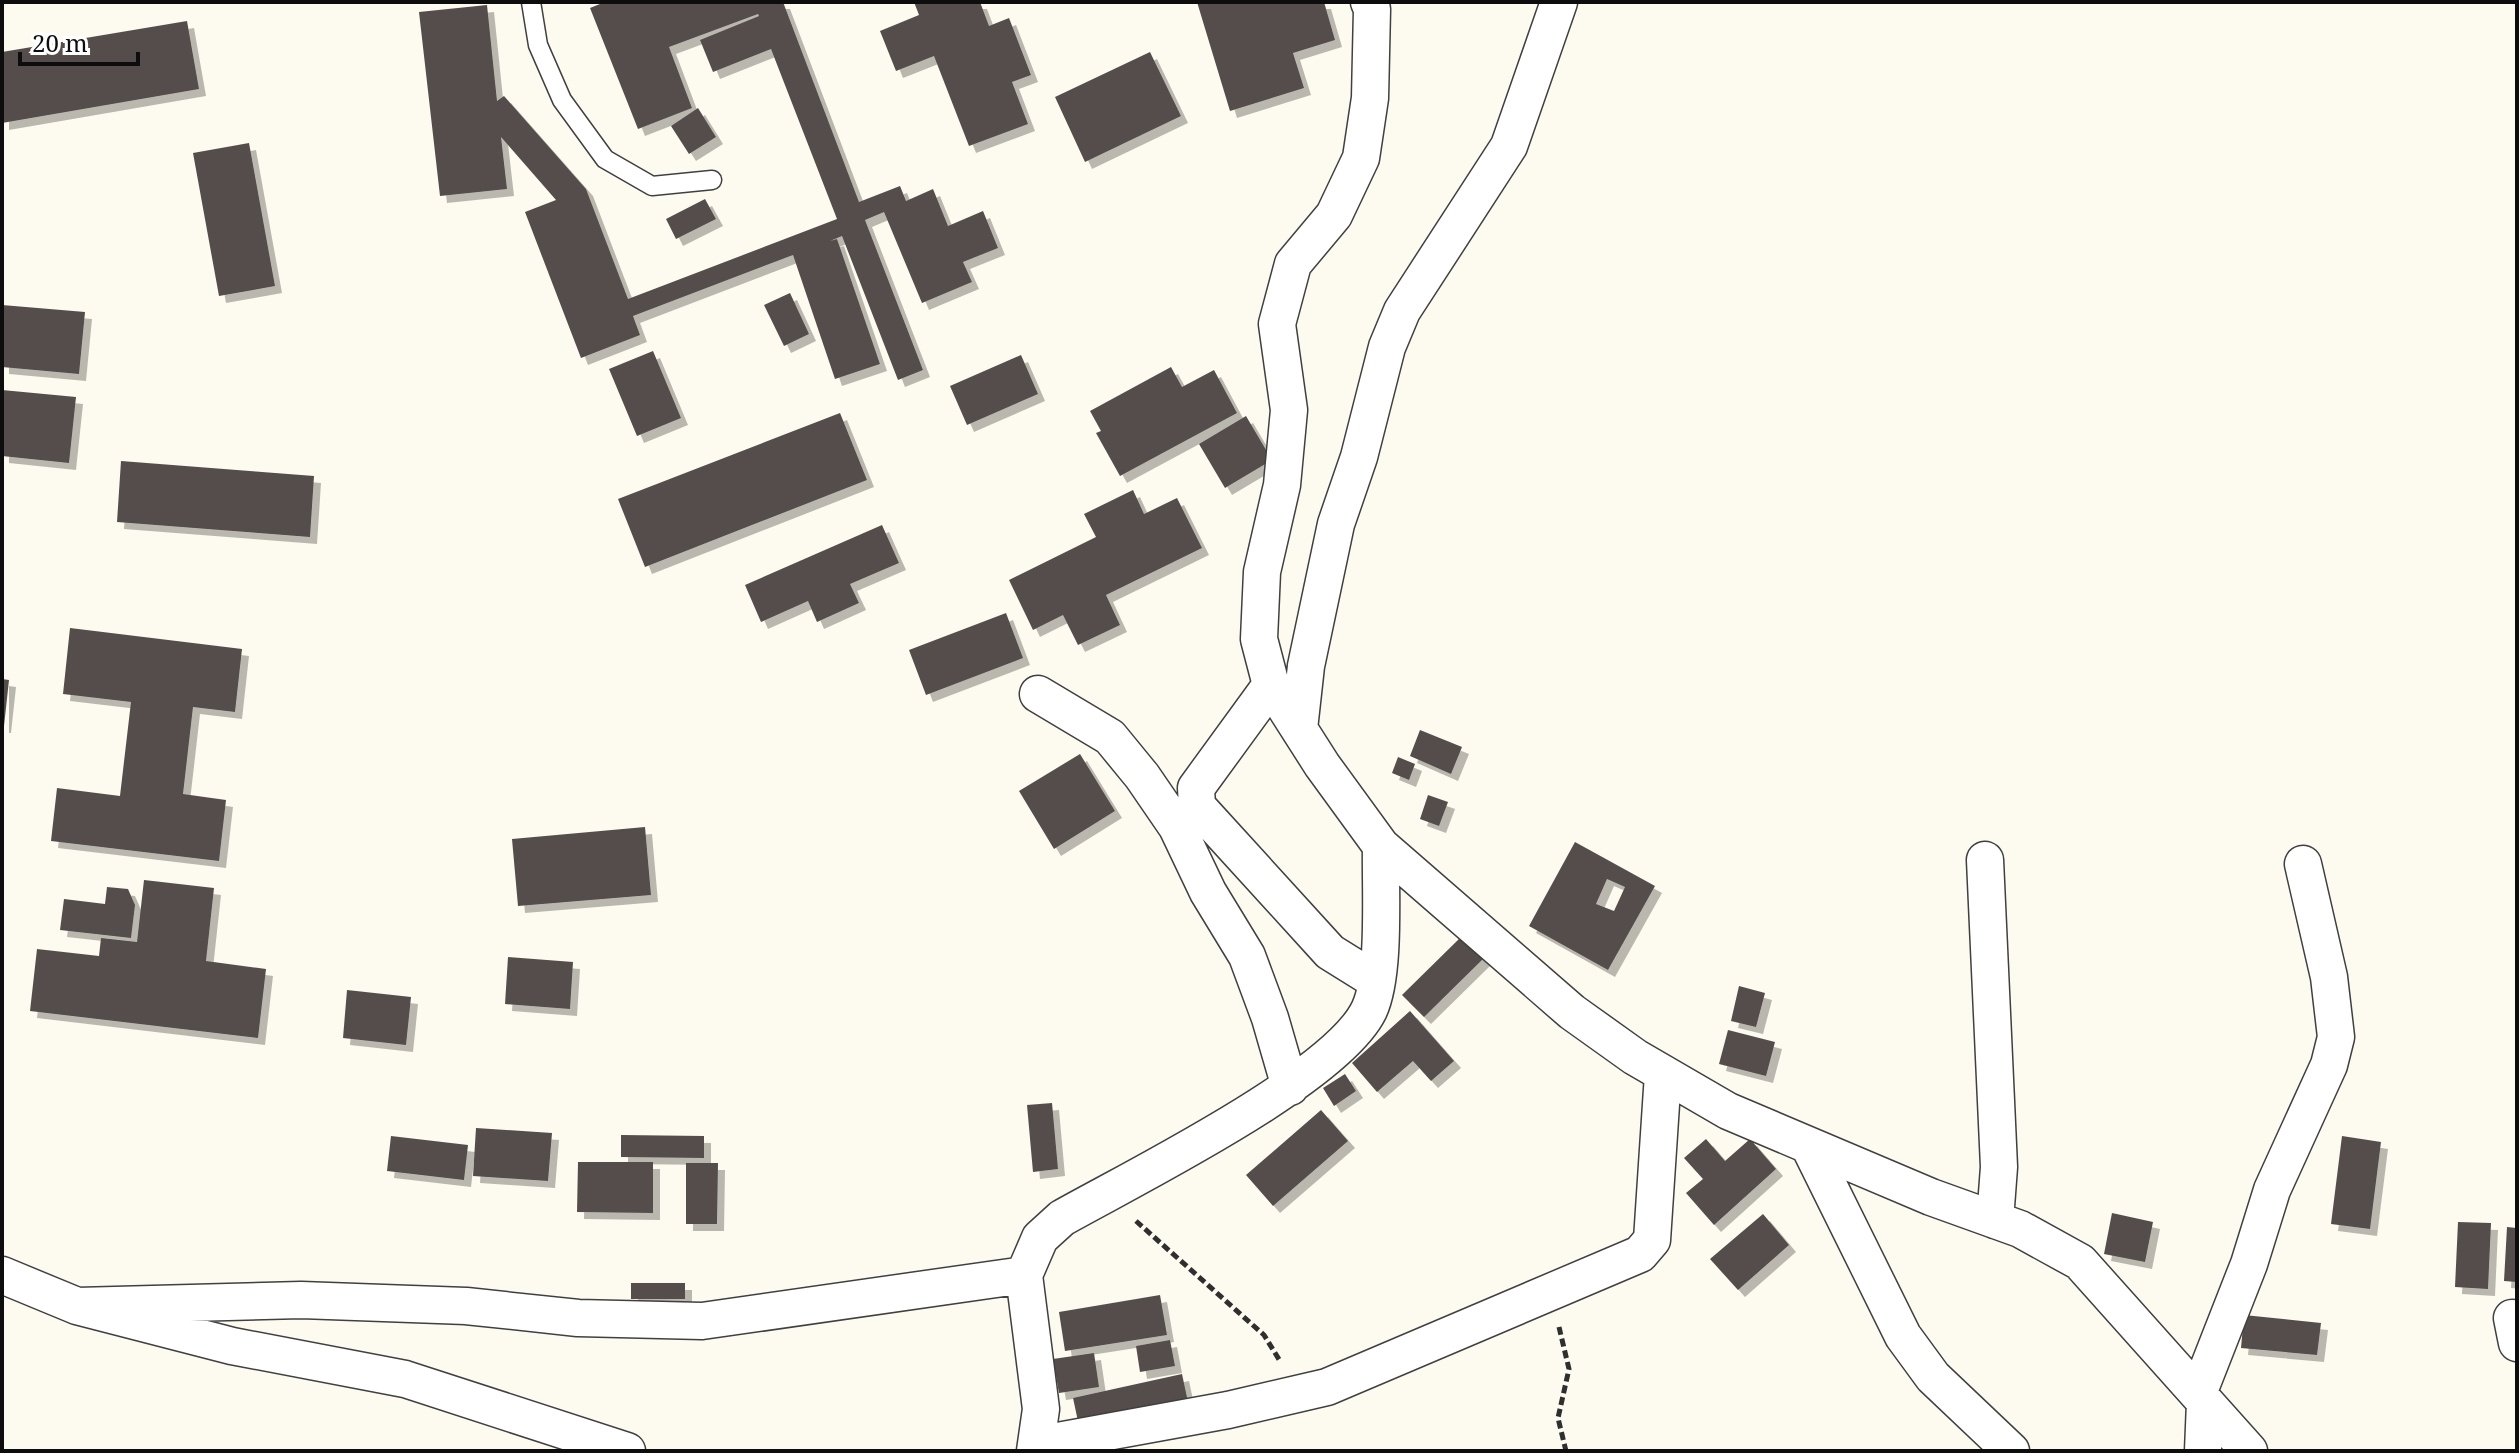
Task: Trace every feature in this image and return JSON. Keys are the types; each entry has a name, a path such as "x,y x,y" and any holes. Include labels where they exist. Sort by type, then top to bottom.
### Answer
{"street":[{"path":"1369,2 1372,9 1370,98 1361,158 1334,215 1293,264 1277,324 1289,410 1282,485 1262,572 1259,639 1271,685 1381,846 1572,1012 1663,1074 1728,1111 2020,1229 2080,1262 2249,1451"},
{"path":"1299,729 1306,666 1332,539 1359,457 1387,347 1402,311 1509,146 1559,2"},
{"path":"1271,685 1196,788 1197,806 1330,952 1375,980"},
{"path":"1038,694 1110,737 1177,827 1208,892 1247,956 1270,1018 1290,1087"},
{"path":"1381,846 1375,980 1369,1010 1351,1033 1290,1087 1062,1218 1040,1238 1024,1275 1041,1409 1036,1448 1327,1387 1640,1254 1652,1240 1663,1074"},
{"path":"1985,860 1999,1167 1995,1220"},
{"path":"2203,1451 2202,1398 2272,1190 2329,1065 2336,1037 2329,977 2303,864"},
{"path":"1809,1146 1903,1336 1933,1377 2011,1451"},
{"path":"2,1275 77,1306 232,1346 405,1379 627,1451"},
{"path":"77,1306 301,1300 466,1306 578,1318 702,1321 1024,1275"}],"lane":[{"path":"531,2 538,45 562,100 605,159 652,186 712,180"}],"path":[{"path":"1099,1197 1150,1231 1264,1335 1299,1393"},
{"path":"1550,1291 1569,1369 1558,1418 1566,1451"}],"building":[{"path":"605,2 783,2 859,202 900,186 906,201 933,189 948,226 983,211 998,248 963,262 972,282 922,303 884,212 865,220 923,370 898,380 842,236 830,241 837,239 880,364 835,379 793,255 633,316 640,335 581,358 525,212 556,200 501,137 507,189 440,196 419,12 487,5 497,101 504,96 586,189 628,299 837,219 771,49 713,72 700,40 758,14 669,47 692,108 638,129 590,8"},
{"path":"914,2 980,2 989,26 1009,18 1031,75 1012,82 1028,124 969,146 934,56 896,71 880,31 919,15"},
{"path":"1197,2 1324,2 1335,40 1293,53 1304,88 1230,111"},
{"path":"187,21 199,89 2,123 2,52"},
{"path":"1150,52 1181,116 1085,162 1055,97"},
{"path":"698,108 716,137 689,154 671,126"},
{"path":"249,143 275,286 219,296 193,153"},
{"path":"705,199 716,219 676,239 666,219"},
{"path":"790,293 809,334 784,346 764,305"},
{"path":"2,305 85,312 79,374 2,367"},
{"path":"653,351 681,418 637,436 609,369"},
{"path":"1021,355 1038,394 967,425 950,386"},
{"path":"1171,367 1182,387 1214,370 1237,413 1120,476 1096,433 1101,431 1090,411"},
{"path":"2,390 76,397 69,463 2,456"},
{"path":"840,413 867,480 645,567 618,499"},
{"path":"1246,416 1272,460 1225,488 1199,444"},
{"path":"121,461 314,476 310,537 117,522"},
{"path":"1133,490 1144,514 1177,498 1202,548 1106,595 1120,625 1078,645 1063,615 1033,630 1009,580 1096,537 1084,514"},
{"path":"882,525 899,563 850,584 859,603 817,622 808,601 761,622 745,585"},
{"path":"1006,613 1023,658 926,695 909,650"},
{"path":"70,628 242,649 235,712 193,707 183,794 226,800 219,861 51,841 57,788 120,796 131,702 63,694"},
{"path":"2,679 9,680 4,726 2,726"},
{"path":"1420,730 1462,747 1451,774 1410,756"},
{"path":"1080,754 1115,811 1054,849 1019,791"},
{"path":"1398,757 1415,764 1409,780 1392,773"},
{"path":"1428,795 1448,802 1439,826 1420,819"},
{"path":"645,827 651,895 518,906 512,839"},
{"path":"1575,842 1655,886 1608,970 1529,926","holes":["1607,879 1625,887 1614,911 1596,904"]},
{"path":"144,880 214,888 206,961 266,969 258,1038 30,1011 37,949 99,956 101,938 137,942"},
{"path":"107,887 128,889 135,905 131,938 60,930 64,899 105,904"},
{"path":"1461,937 1483,959 1424,1017 1402,995"},
{"path":"508,957 573,962 570,1009 505,1004"},
{"path":"1739,986 1765,993 1756,1027 1731,1021"},
{"path":"347,990 411,997 406,1045 343,1038"},
{"path":"1410,1011 1454,1061 1431,1081 1413,1061 1377,1092 1352,1063"},
{"path":"1728,1030 1775,1042 1766,1076 1719,1064"},
{"path":"1345,1074 1356,1091 1334,1106 1323,1088"},
{"path":"1052,1103 1058,1169 1033,1172 1027,1105"},
{"path":"1321,1110 1348,1141 1273,1206 1246,1175"},
{"path":"476,1128 552,1133 548,1181 473,1176"},
{"path":"621,1135 704,1136 704,1158 621,1157"},
{"path":"391,1136 468,1145 464,1180 387,1171"},
{"path":"2342,1136 2381,1142 2370,1229 2331,1224"},
{"path":"1706,1139 1725,1161 1750,1139 1776,1169 1714,1225 1686,1193 1703,1179 1684,1158"},
{"path":"578,1162 653,1162 653,1213 577,1212"},
{"path":"686,1163 718,1163 717,1224 686,1224"},
{"path":"2112,1213 2153,1222 2145,1262 2104,1254"},
{"path":"1763,1214 1789,1245 1738,1290 1710,1259"},
{"path":"2458,1222 2491,1223 2488,1289 2455,1287"},
{"path":"2507,1227 2517,1228 2517,1282 2504,1281"},
{"path":"631,1283 685,1283 685,1299 631,1299"},
{"path":"1160,1295 1167,1335 1065,1351 1059,1312"},
{"path":"2244,1315 2321,1323 2317,1355 2241,1348"},
{"path":"1170,1340 1175,1366 1140,1372 1136,1346"},
{"path":"1094,1353 1099,1387 1059,1393 1053,1359"},
{"path":"1182,1374 1188,1402 1079,1426 1073,1398"}]}
